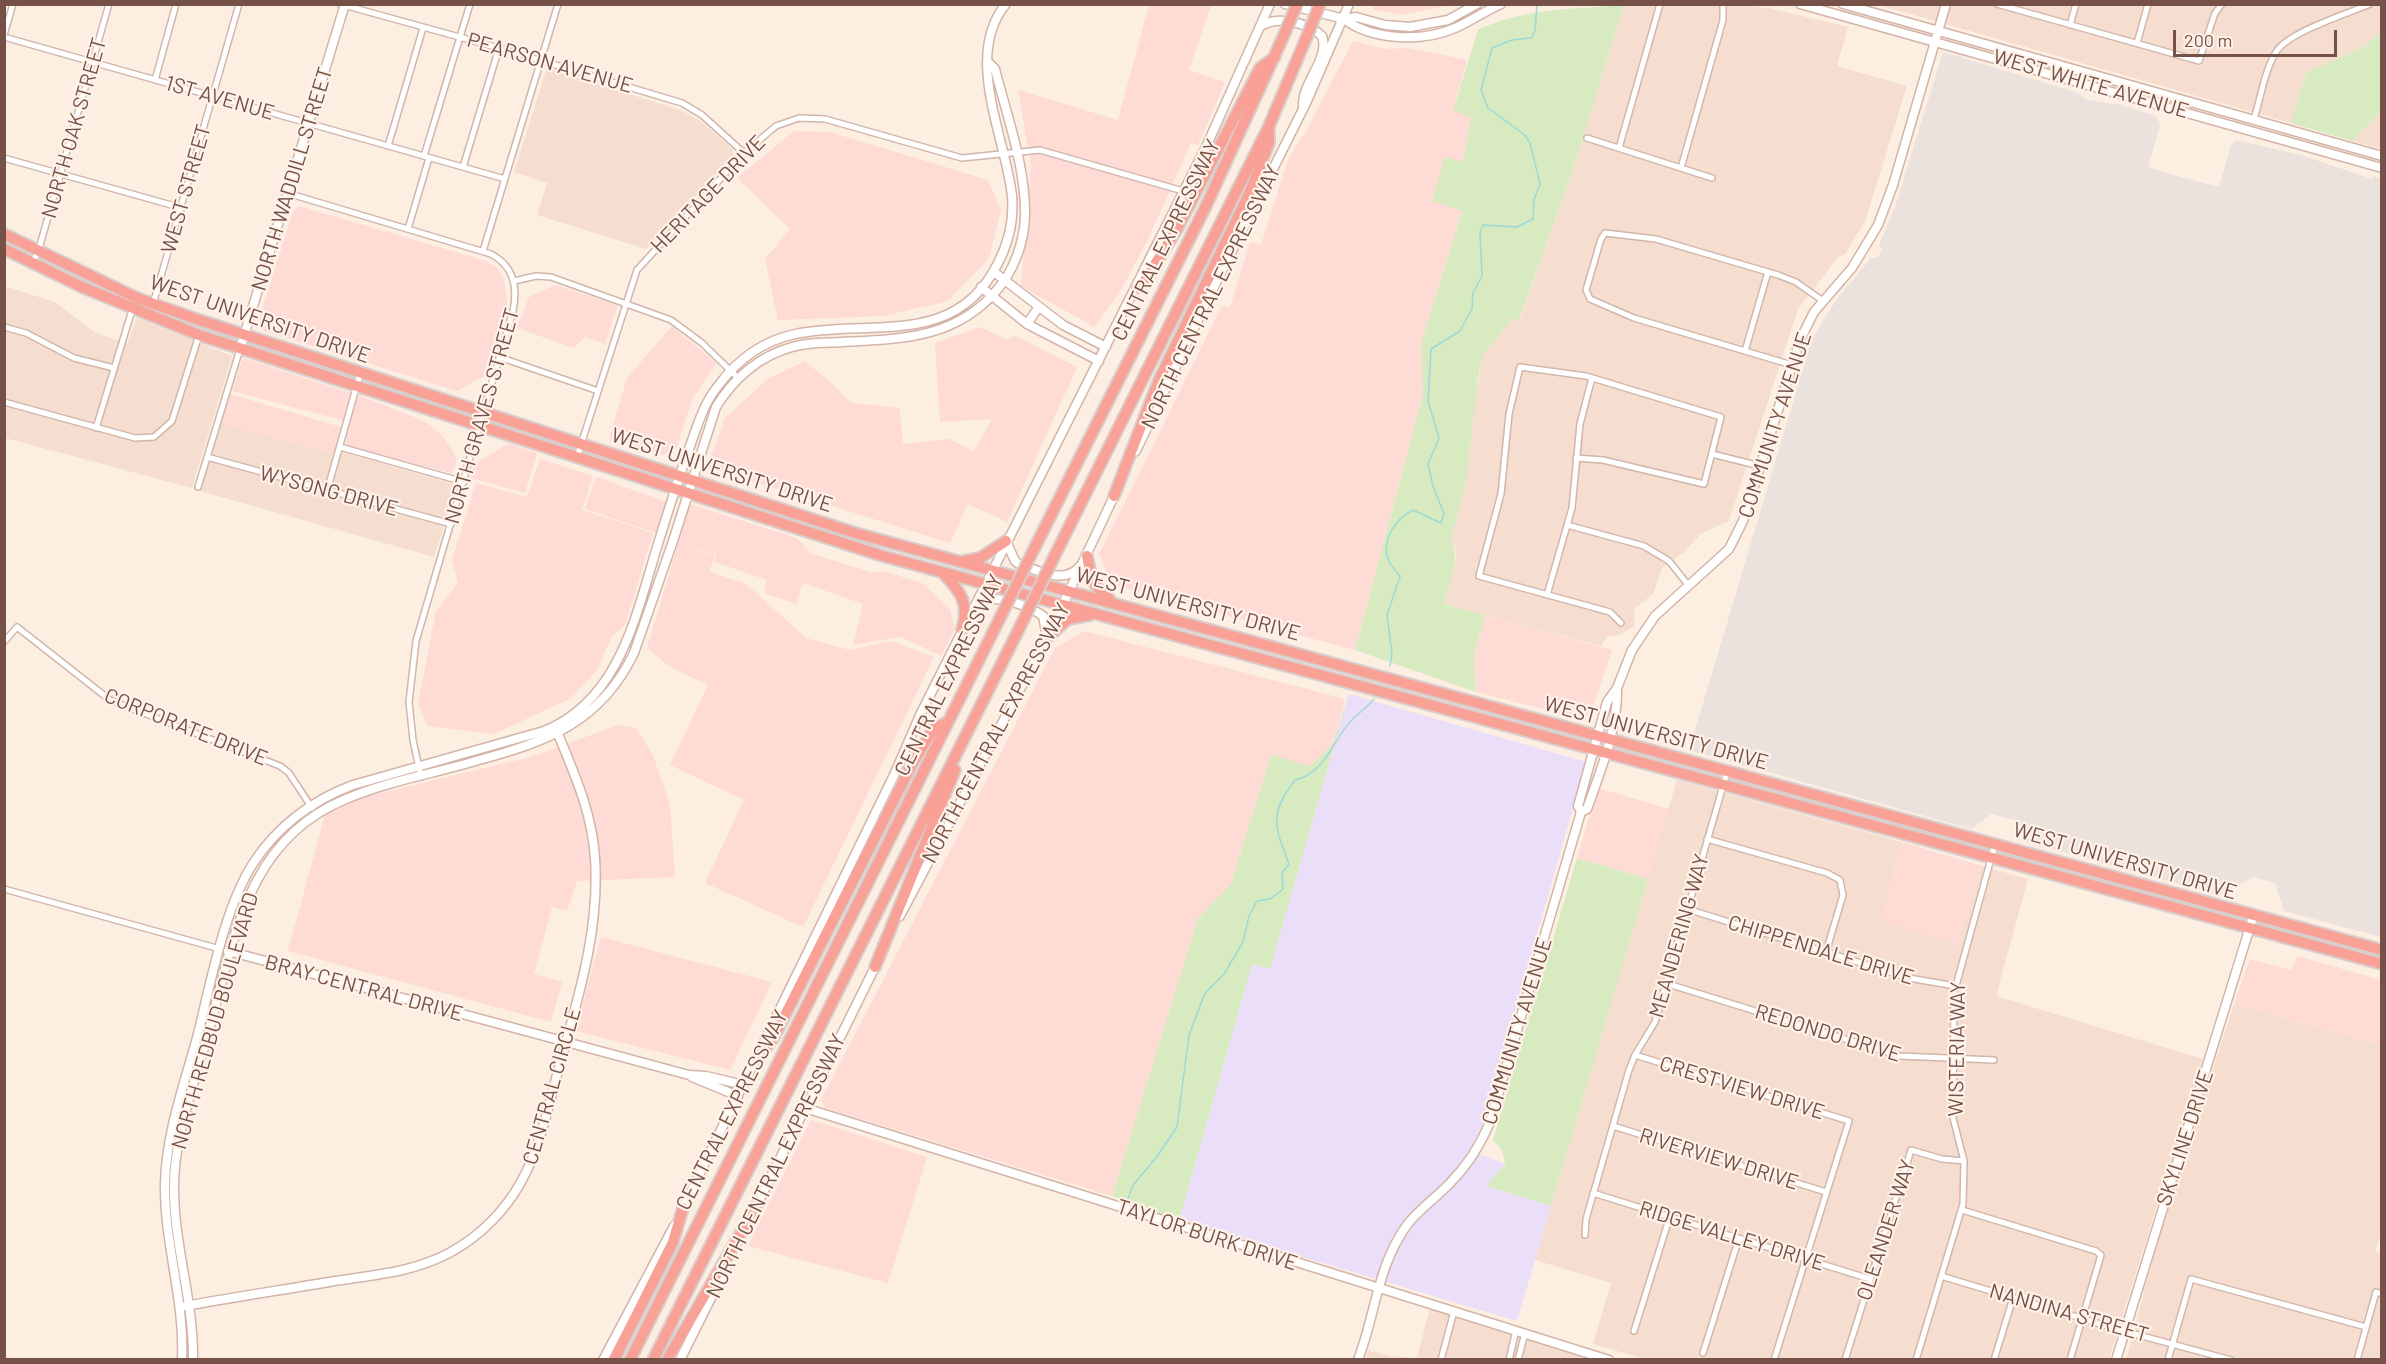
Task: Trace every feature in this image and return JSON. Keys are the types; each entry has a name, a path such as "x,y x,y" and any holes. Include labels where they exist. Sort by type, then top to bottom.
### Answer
{"highway":[{"name":"CENTRAL EXPRESSWAY","path":"630,1359 1206,206 1297,4"},
{"name":"CENTRAL EXPRESSWAY","path":"653,1359 1269,126 1320,4"},
{"path":"1136,288 1142,285 1170,241 1260,68 1275,57"},
{"path":"1114,496 1159,380 1249,194 1269,143 1269,126"},
{"name":"WEST UNIVERSITY DRIVE","path":"4,234 38,252 153,304 360,374 846,530 1603,739 1995,844 2382,964"},
{"name":"WEST UNIVERSITY DRIVE","path":"4,249 132,309 199,335 943,573 1991,858 2252,922 2382,951"},
{"path":"956,561 978,559 1006,541"},
{"path":"1087,556 1092,581 1113,603"},
{"path":"943,573 964,600 966,613 962,630"},
{"path":"1047,638 1068,619 1096,614"},
{"path":"1192,641 1195,627"},
{"path":"875,968 985,696"},
{"path":"757,1059 774,1037 911,765 934,729 948,722"},
{"path":"668,1359 757,1205"},
{"path":"614,1359 673,1242 683,1208"}],"street":[{"path":"4,36 13,4"},
{"name":"NORTH OAK STREET","path":"32,263 38,252 110,4"},
{"path":"155,80 176,4"},
{"name":"WEST STREET","path":"153,304 239,4"},
{"path":"408,229 470,4"},
{"path":"483,251 558,4"},
{"name":"NORTH REDBUD BOULEVARD","path":"193,1359 191,1305 170,1176 172,1133 237,895 255,860 285,826 310,806 353,785 557,730 603,685 631,634 664,522 704,408 730,370 762,347 797,334 902,327 929,322 960,307 981,288 994,272 1008,241 1012,220 1012,196 986,72 992,29 1006,4"},
{"path":"603,1359 683,1208 757,1059 984,584 1136,288 1216,125 1270,4"},
{"path":"1285,4 1344,19 1353,26 1390,35 1434,34 1457,27 1501,4"},
{"name":"NORTH CENTRAL EXPRESSWAY","path":"680,1359 975,771 1070,592 1114,496 1303,109 1349,4"},
{"path":"1344,19 1356,17 1394,26 1429,25 1453,18 1477,4"},
{"path":"1619,148 1660,4"},
{"path":"1681,168 1723,20 1723,4"},
{"name":"WEST WHITE AVENUE","path":"1800,4 2251,129 2382,168"},
{"name":"WEST WHITE AVENUE","path":"1843,4 2382,156"},
{"name":"COMMUNITY AVENUE","path":"1358,1359 1394,1248 1407,1226 1466,1167 1481,1144 1491,1122 1581,813 1587,809 1603,739 1607,702 1617,688 1632,650 1655,616 1729,549 1743,521 1792,365 1814,312 1852,268 1878,225 1940,31 1946,4"},
{"path":"1997,4 2199,61 2216,13 2222,4"},
{"path":"2070,25 2076,4"},
{"path":"2137,43 2148,4"},
{"path":"2251,129 2276,51 2287,40 2370,4"},
{"name":"PEARSON AVENUE","path":"343,5 541,60 690,106 744,153"},
{"name":"NORTH WADDILL STREET","path":"198,487 343,5"},
{"path":"1261,26 1281,20 1315,30 1322,36 1323,50 1302,96 1303,109"},
{"path":"1429,25 1434,34"},
{"path":"388,146 423,28"},
{"name":"1ST AVENUE","path":"4,36 505,179"},
{"path":"463,167 499,48"},
{"name":"NORTH REDBUD BOULEVARD","path":"182,1359 180,1307 165,1207 170,1176 243,908 263,867 289,836 315,815 357,794 519,749 584,716 604,697 628,664 640,638 716,408 738,378 762,360 792,347 907,339 930,334 959,322 991,297 1005,280 1017,255 1024,228 1024,202 1016,152 995,69 988,62"},
{"name":"HERITAGE DRIVE","path":"577,457 634,277 646,258 744,153 776,126 795,118 813,118 955,157 1040,150 1183,191"},
{"path":"1587,138 1712,178"},
{"path":"4,158 182,208"},
{"name":"NORTH GRAVES STREET","path":"287,193 483,251 505,264 514,281 514,305 416,641 410,679 410,721 421,777"},
{"path":"1792,365 1634,318 1587,295 1605,233 1656,239 1768,272 1796,282 1824,301"},
{"path":"994,272 1038,308 1072,330 1106,347"},
{"path":"1745,351 1768,272"},
{"path":"514,281 543,276 625,301 671,320 702,343 738,378"},
{"path":"981,288 1027,324 1099,361"},
{"path":"96,428 137,298"},
{"path":"1027,324 1038,308"},
{"path":"4,327 26,333 74,358 114,368"},
{"path":"4,402 142,439 154,437 165,430 172,421 199,335"},
{"path":"499,357 598,390"},
{"path":"1576,458 1603,460 1704,484 1721,417 1592,378 1520,368 1509,414 1501,494 1479,576 1610,612 1621,623"},
{"path":"327,491 360,374"},
{"path":"1547,595 1572,508 1580,424 1592,378"},
{"path":"340,447 464,482"},
{"path":"1712,454 1760,466"},
{"name":"WYSONG DRIVE","path":"207,457 451,524"},
{"path":"664,522 664,538 658,557 666,564"},
{"path":"1567,525 1644,546 1669,561 1689,586"},
{"path":"1006,541 1017,563 1058,576 1071,574 1087,556"},
{"path":"969,616 987,600 1021,606 1043,616 1047,638"},
{"name":"CORPORATE DRIVE","path":"4,642 17,627 110,700 280,766 289,773 315,815"},
{"path":"631,634 640,638"},
{"name":"CENTRAL CIRCLE","path":"180,1307 393,1273 442,1257 475,1236 503,1209 525,1174 535,1150 590,950 596,874 587,810 579,783 557,730"},
{"name":"MEANDERING WAY","path":"1585,1235 1586,1219 1613,1125 1635,1055 1654,1025 1727,772"},
{"path":"1707,839 1827,873 1840,880 1843,895 1826,952"},
{"name":"WISTERIA WAY","path":"1916,1359 1962,1210 1964,1161 1953,1118 1955,986 1995,844"},
{"name":"BRAY CENTRAL DRIVE","path":"4,889 689,1075 738,1096"},
{"name":"CHIPPENDALE DRIVE","path":"1687,909 1909,978 1955,986"},
{"name":"SKYLINE DRIVE","path":"2116,1359 2252,922"},
{"name":"REDONDO DRIVE","path":"1665,983 1894,1054 1920,1059 1994,1060"},
{"path":"192,1054 202,1056"},
{"name":"CRESTVIEW DRIVE","path":"1635,1055 1849,1121 1826,1192"},
{"name":"BRAY CENTRAL DRIVE","path":"689,1075 706,1076 744,1085"},
{"name":"TAYLOR BURK DRIVE","path":"805,1108 1596,1357 1609,1359"},
{"name":"RIVERVIEW DRIVE","path":"1613,1125 1826,1192"},
{"name":"OLEANDER WAY","path":"1845,1359 1911,1150 1942,1159 1964,1161"},
{"path":"1774,1359 1826,1192"},
{"name":"RIDGE VALLEY DRIVE","path":"1593,1193 1870,1279"},
{"path":"1962,1210 2096,1251 2101,1255 2070,1359"},
{"path":"1634,1331 1670,1216"},
{"path":"1703,1353 1739,1238"},
{"name":"NANDINA STREET","path":"1941,1276 2083,1319 2231,1359"},
{"path":"2168,1359 2191,1279 2366,1327"},
{"path":"2357,1359 2379,1293"},
{"path":"1994,1359 2013,1298"},
{"path":"1441,1359 1454,1311"},
{"path":"1509,1359 1521,1332"},
{"path":"1518,1359 1521,1332"}],"shaded area":[{"path":"1374,4 1452,5 1401,15 1372,9"},
{"path":"1730,4 1769,8 1848,27 1837,66 1907,86 1865,222 1845,254 1838,257 1798,309 1729,521 1702,533 1684,552 1662,568 1653,594 1634,609 1635,626 1619,635 1608,636 1601,646 1443,604 1456,559 1455,548 1451,540 1466,483 1473,409 1483,355 1513,318 1520,319 1571,176 1624,5"},
{"path":"1149,5 1211,5 1189,70 1225,82 1198,145 1191,143 1149,237 1119,294 1094,327 1021,286 1031,166 1018,90 1118,120"},
{"path":"1879,5 2381,5 2381,31 2365,46 2306,73 2291,123"},
{"path":"1353,41 1384,49 1408,48 1467,60 1453,109 1471,117 1463,162 1432,201 1462,210 1421,344 1423,393 1355,650 1113,585 1099,554 1222,306 1230,308 1250,242 1261,245 1289,157 1305,133"},
{"path":"1943,52 2063,88 2080,94 2087,100 2121,105 2156,116 2160,125 2148,167 2177,176 2219,187 2231,145 2236,140 2301,155 2372,179 2374,176 2381,179 2381,937 2284,911 2275,883 2253,877 2220,895 2026,842 2014,820 1991,814 1972,829 1689,750 1812,339 1837,299 1871,258 1877,258 1882,250 1879,245 1895,207"},
{"path":"547,68 683,111 702,122 733,150 733,155 727,163 646,249 537,215 547,183 514,172"},
{"path":"2381,112 2381,149 2352,141"},
{"path":"794,131 830,132 988,180 1001,210 989,258 948,301 884,316 778,320 765,259 790,229 737,178"},
{"path":"299,206 486,261 497,268 504,279 507,302 485,376 457,391 264,331 259,319 293,211"},
{"path":"555,285 618,305 605,344 585,337 574,348 517,328 529,297"},
{"path":"4,286 55,302 94,332 127,344 137,318 232,356 192,488 5,438"},
{"path":"672,326 716,363 692,400 676,448 663,455 609,439 627,378"},
{"path":"980,327 1008,340 1014,335 1077,367 1007,522 968,504 950,543 708,467 725,418 768,379 805,361 851,403 900,408 903,444 949,439 974,451 992,419 940,422 935,343"},
{"path":"243,358 360,396 424,421 442,435 457,458 452,473 345,446 349,422 232,391"},
{"path":"230,394 341,427 333,454 221,423"},
{"path":"221,423 333,454 342,452 457,485 434,557 200,491"},
{"path":"509,444 537,453 525,493 470,478 475,463"},
{"path":"540,459 593,476 582,510 653,533 625,625 612,636 596,672 567,700 494,734 427,726 418,704 436,611 458,583 452,560 476,483 527,497"},
{"path":"596,477 667,502 656,533 585,509"},
{"path":"690,504 797,538 812,554 874,573 883,571 922,583 950,609 955,629 941,656 901,637 853,645 863,604 803,583 796,604 764,593 767,580 715,562 716,555 679,543 715,556 709,572 745,583 806,638 850,650 891,641 934,657 803,927 705,883 744,800 670,765 708,685 670,667 647,648"},
{"path":"1485,615 1612,650 1590,715 1583,719 1476,692 1474,655"},
{"path":"1084,631 1345,699 1332,745 1310,767 1271,755 1231,884 1198,918 1112,1196 825,1108 821,1100 1055,648"},
{"path":"1349,694 1586,762 1483,1124 1470,1150 1505,1164 1486,1186 1551,1206 1517,1321 1179,1220 1252,964 1270,968"},
{"path":"618,725 636,728 653,755 670,805 675,877 577,881 567,911 552,907 534,974 562,982 551,1022 288,951 325,815 360,798 531,757"},
{"path":"1677,780 1902,842 1892,877 1958,945 1982,866 2028,879 1996,996 2203,1059 2109,1359 1644,1359 1593,1344 1611,1283 1535,1260"},
{"path":"1598,788 1669,809 1648,879 1577,858"},
{"path":"1902,842 1982,866 1958,945 1886,922 1882,915"},
{"path":"601,937 772,982 730,1070 575,1031"},
{"path":"2297,956 2381,980 2381,1045 2234,1004 2250,959 2292,970"},
{"path":"2234,1004 2381,1045 2382,1229 2375,1252 2381,1253 2381,1359 2126,1360 2160,1232"},
{"path":"811,1120 927,1157 888,1283 748,1246"},
{"path":"1430,1308 1593,1359 1366,1360 1368,1350 1389,1356 1417,1358"}],"green space":[{"path":"1624,5 1571,176 1519,320 1513,318 1483,355 1478,376 1466,483 1451,540 1455,556 1454,564 1444,604 1485,615 1474,655 1476,692 1355,650 1423,394 1421,344 1462,211 1432,201 1445,157 1463,162 1471,118 1453,110 1478,30 1531,13"},
{"path":"2381,31 2381,112 2352,141 2291,123 2306,73 2365,46"},
{"path":"1349,694 1270,969 1252,964 1179,1220 1112,1196 1198,918 1231,884 1271,755 1310,766 1332,745"},
{"path":"1577,858 1648,879 1551,1206 1486,1186 1505,1164 1502,1150 1493,1140"}],"waterway":[{"path":"1390,666 1392,653 1387,615 1400,577 1389,561 1388,539 1391,531 1401,519 1413,510 1441,523 1444,514 1433,486 1428,464 1439,438 1428,401 1431,349 1460,331 1472,309 1473,293 1482,276 1480,232 1483,225 1517,227 1533,219 1534,200 1540,184 1530,143 1525,135 1488,108 1481,90 1492,48 1512,40 1531,38 1535,31 1537,4"},
{"path":"1127,1201 1133,1185 1156,1158 1177,1127 1189,1035 1205,993 1224,974 1243,942 1249,916 1257,901 1270,899 1283,889 1282,873 1289,864 1277,829 1281,802 1295,780 1306,776 1322,763 1346,727 1374,699"}]}
